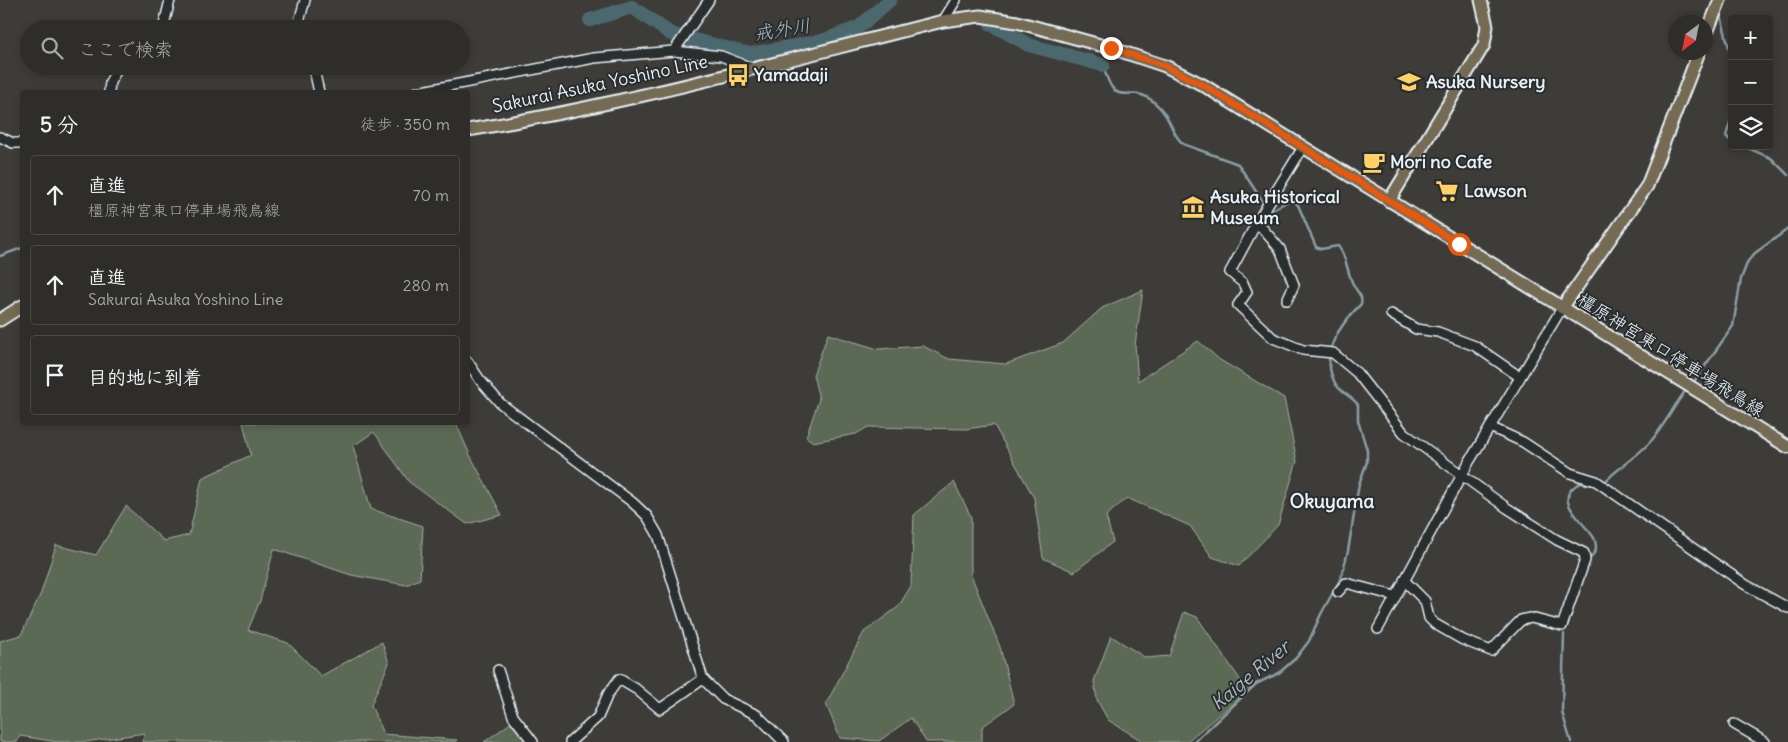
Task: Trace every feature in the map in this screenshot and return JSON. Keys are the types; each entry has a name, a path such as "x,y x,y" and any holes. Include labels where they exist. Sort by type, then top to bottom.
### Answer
{"main road":[{"path":"1389,201 1484,45 1487,26 1480,0"},
{"path":"1712,15 1717,1"},
{"name":"Sakurai Asuka Yoshino Line","path":"470,130 539,118 752,68 943,20 980,16 1017,22 1111,48 1165,66 1203,85 1302,149 1389,201"},
{"name":"橿原神宮東口停車場飛鳥線","path":"1562,308 1647,186 1696,60"},
{"name":"橿原神宮東口停車場飛鳥線","path":"1389,201 1788,447"},
{"path":"0,320 20,307"}],"street":[{"path":"165,20 170,0"},
{"path":"299,20 305,0"},
{"path":"674,51 708,0"},
{"path":"943,20 956,0"},
{"path":"427,90 594,58 674,51 721,56 752,68"},
{"path":"109,90 110,82 114,75"},
{"path":"315,75 319,90"},
{"path":"0,137 13,144 20,143"},
{"path":"1302,149 1257,222 1230,272 1243,283 1247,292 1238,305 1273,338 1304,350 1331,352 1357,373 1404,433 1447,462 1462,476 1557,540 1584,553 1585,560 1562,626 1531,618 1521,620 1491,651 1463,640 1435,624 1429,618 1425,601 1404,580"},
{"path":"1257,222 1280,249 1294,285 1287,300"},
{"path":"1378,629 1490,427 1562,308"},
{"path":"1391,314 1416,328 1438,332 1475,346 1520,377"},
{"path":"470,365 500,403 588,467 647,516 658,535 703,679 723,699 750,710 784,742"},
{"path":"1490,427 1523,442 1570,473 1596,482 1606,488 1746,584 1788,608"},
{"path":"1338,592 1346,582 1395,596"},
{"path":"498,670 512,716 532,742"},
{"path":"570,742 598,717 608,694 619,679 636,689 660,708 703,679"},
{"path":"1734,724 1765,742"},
{"path":"768,726 772,742"}],"green space":[{"path":"1143,290 1135,345 1138,381 1198,341 1220,360 1284,398 1297,461 1278,525 1239,566 1212,557 1190,526 1127,498 1106,516 1113,542 1074,572 1043,558 1034,498 994,425 966,429 868,427 856,434 813,442 806,437 819,399 813,375 828,334 878,349 923,346 949,359 1006,364 1063,343 1102,308"},
{"path":"244,425 457,425 470,455 502,515 467,524 409,482 374,432 353,446 371,509 423,526 420,579 406,585 351,575 274,549 260,601 248,630 288,643 321,676 382,642 389,663 371,705 383,734 457,740 454,742 142,742 145,733 85,742 58,742 20,736 17,742 0,742 0,641 21,635 41,593 56,545 96,555 126,506 164,541 189,535 202,478 251,455"},
{"path":"954,482 971,517 971,575 1000,647 1014,704 982,727 982,742 926,742 911,718 879,741 840,738 826,704 864,632 898,607 911,586 914,515"},
{"path":"1184,612 1197,617 1248,691 1186,742 1144,742 1108,720 1097,700 1094,681 1111,636 1146,658 1169,656"},
{"path":"512,722 526,742 484,742"}],"waterway":[{"name":"戒外川","path":"590,20 632,7 671,34 750,54 822,41 859,27 890,0"},
{"path":"1720,12 1728,44"},
{"name":"戒外川","path":"991,24 1029,45 1103,65"},
{"name":"Kaige River","path":"1103,65 1113,89 1118,93 1137,94 1155,103 1164,113 1183,144 1238,164 1265,205"},
{"path":"1728,129 1726,136 1728,138"},
{"path":"1752,150 1771,158 1788,175"},
{"name":"Kaige River","path":"1194,742 1256,684 1279,673 1296,658 1309,641 1321,614 1341,578 1348,551 1359,484 1367,462 1367,450 1358,421 1358,405 1335,383 1329,361 1334,340 1339,330 1361,304 1361,297 1354,286 1341,250 1338,246 1321,249 1316,247 1298,205 1294,201 1290,200 1272,210 1269,209"},
{"path":"1693,383 1733,326 1741,279 1748,261 1755,253 1788,229"},
{"path":"0,256 20,249"},
{"path":"1604,483 1651,441 1687,389"},
{"path":"1588,562 1596,550 1595,541 1590,532 1572,511 1568,496 1571,489 1580,483 1599,486"},
{"path":"1564,634 1562,712 1571,742"}],"place":[{"name":"Yamadaji","path":"738,75"},
{"name":"Asuka Nursery","path":"1409,82"},
{"name":"Mori no Cafe","path":"1374,162"},
{"name":"Lawson","path":"1447,191"},
{"name":"Asuka Historical Museum","path":"1193,207"}],"district":[{"name":"Okuyama","path":"1332,501"}],"route":[{"path":"1111,48 1165,66 1203,85 1302,149 1459,244"}]}
